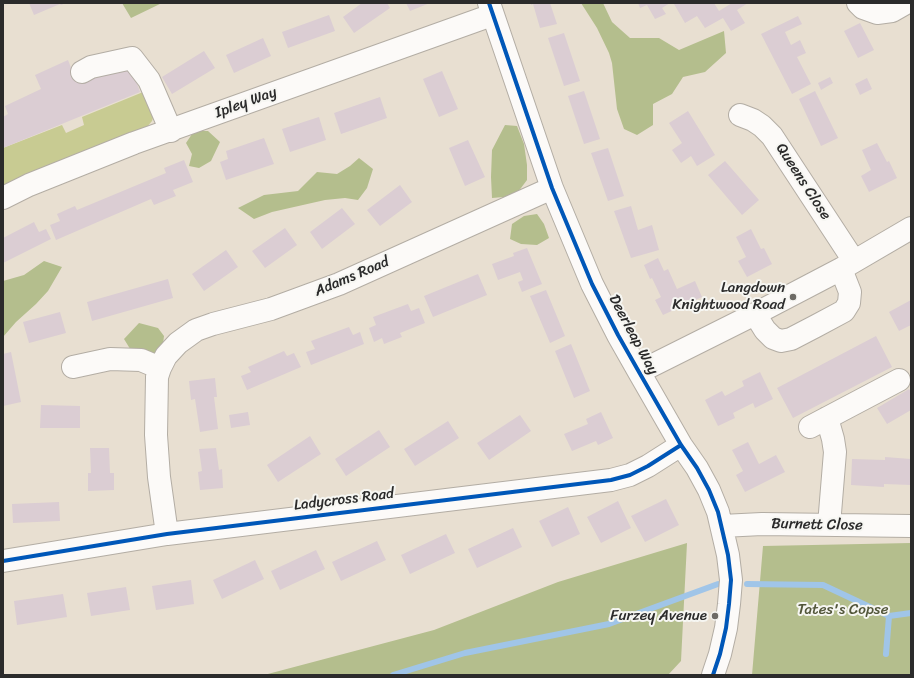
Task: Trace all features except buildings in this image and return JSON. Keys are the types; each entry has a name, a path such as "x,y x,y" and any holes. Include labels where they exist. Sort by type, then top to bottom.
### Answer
{"street":[{"path":"858,3 863,8 877,13 892,11 906,3"},
{"name":"Ipley Way","path":"3,198 29,185 134,143 171,131 491,9"},
{"name":"Deerleap Way","path":"491,9 552,188 592,284 638,372 681,445 697,468 709,490 718,512 728,555 731,580 730,604 720,654 713,675"},
{"path":"82,72 91,67 132,58 149,80 171,131"},
{"name":"Queens Close","path":"740,115 746,116 757,123 772,136 847,265 850,292 849,303 844,311 791,339 781,341 773,338 765,330 755,314"},
{"name":"Adams Road","path":"167,534 159,477 156,435 157,377 166,356 178,344 196,330 271,309 339,284 552,188"},
{"path":"638,372 755,314 847,265 911,228"},
{"path":"73,367 110,359 141,360 160,368"},
{"path":"829,525 835,452 833,438 818,423 899,380"},
{"name":"Ladycross Road","path":"3,561 167,534 611,480 630,475 648,466 681,445"},
{"name":"Burnett Close","path":"722,526 762,524 911,526"}],"green space":[{"path":"122,3 162,3 131,18"},
{"path":"581,3 603,3 612,22 630,38 659,38 679,50 724,31 726,53 705,72 683,77 672,94 653,104 653,125 637,135 624,129 617,109 612,63 609,53 597,28"},
{"path":"148,90 155,112 152,121 146,128 4,187 3,148 62,125 66,133 84,125 82,117"},
{"path":"505,125 517,126 524,144 527,165 527,180 515,196 492,198 492,150"},
{"path":"194,131 208,131 220,142 211,161 199,168 189,166 192,154 186,143"},
{"path":"359,158 373,169 367,188 358,200 345,198 325,200 272,212 254,219 238,208 264,195 298,191 317,172 337,174"},
{"path":"537,214 544,224 549,238 537,245 521,244 510,239 512,224 524,216"},
{"path":"44,261 62,267 48,291 3,337 3,281 24,275"},
{"path":"139,323 158,328 164,336 162,352 151,357 132,352 124,339"},
{"path":"687,543 681,661 668,675 264,675 434,630 558,582"},
{"name":"Tates's Copse","path":"911,543 911,675 752,675 763,546"}],"waterway":[{"path":"393,675 465,653 609,624 718,584"},
{"path":"747,584 823,585 889,616 911,613"},
{"path":"886,654 889,616"}],"cycle path":[{"path":"489,3 552,188 592,284 639,372 681,445 697,468 709,490 718,512 728,555 731,580 726,628 713,675"},
{"path":"3,561 167,534 611,480 630,475 648,466 681,445"}],"place":[{"name":"Langdown Knightwood Road","path":"793,297"},
{"name":"Furzey Avenue","path":"715,616"}]}
